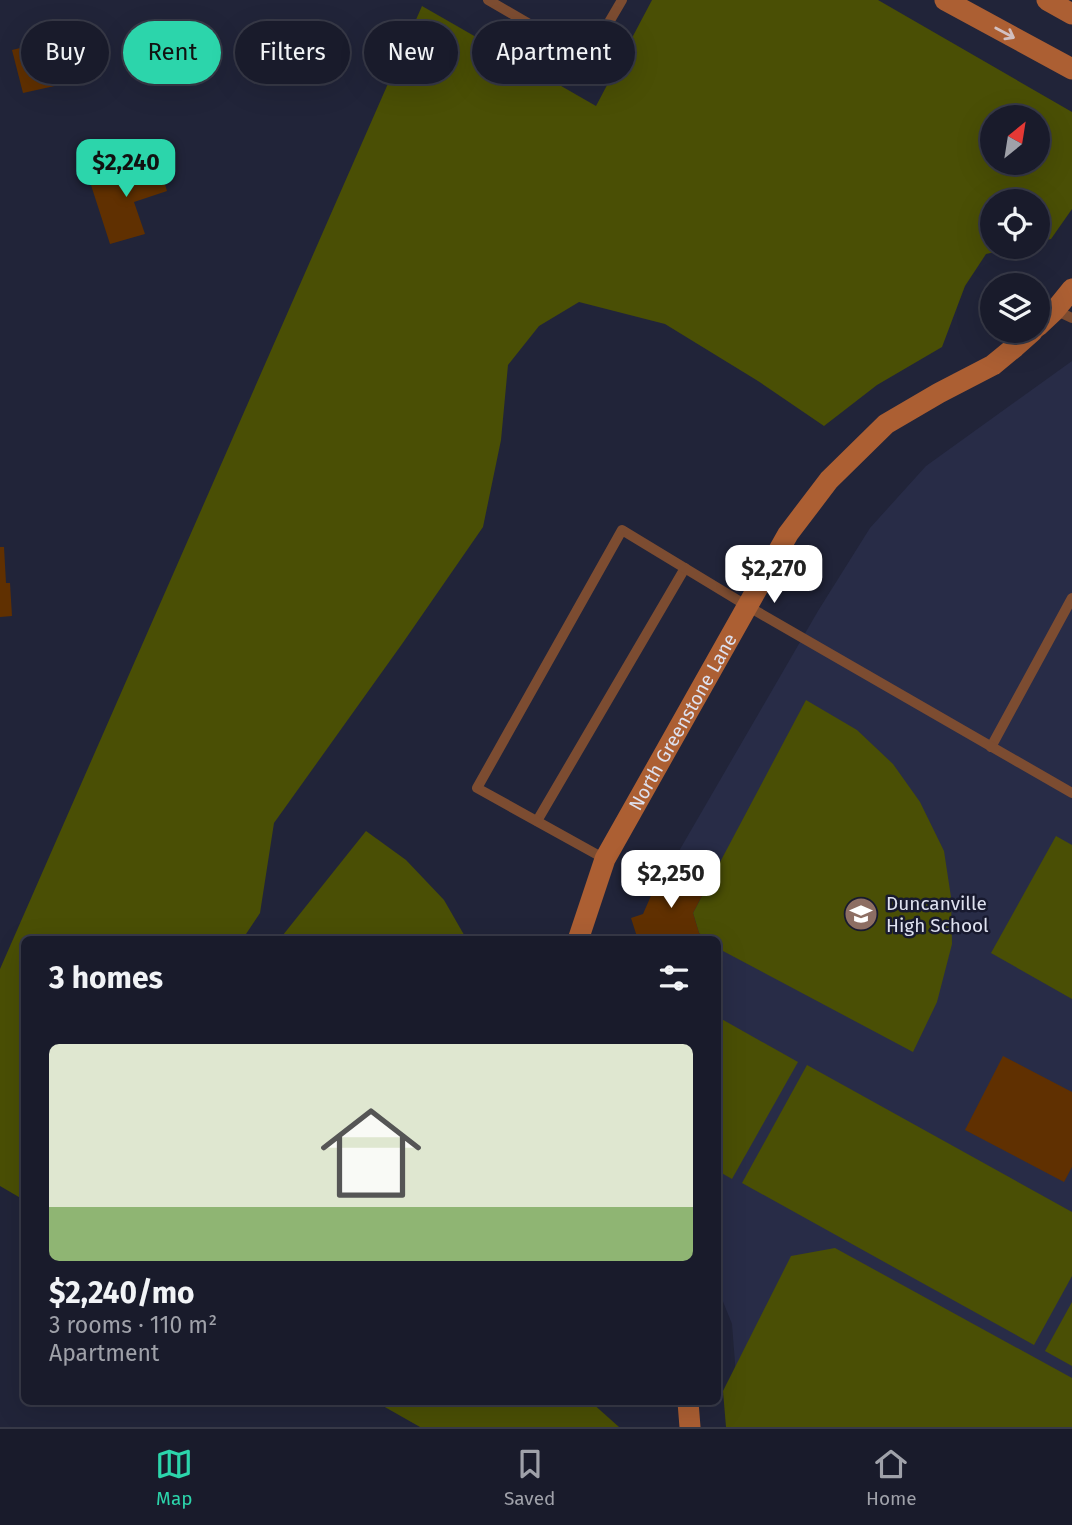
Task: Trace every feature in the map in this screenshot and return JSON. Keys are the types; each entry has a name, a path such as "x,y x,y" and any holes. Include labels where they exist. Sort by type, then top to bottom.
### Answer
{"street":[{"path":"945,0 1072,69"},
{"path":"1047,0 1072,14"},
{"path":"1063,314 1072,289"},
{"name":"North Greenstone Lane","path":"579,936 605,859 789,534 829,480 886,424 993,365 1020,343"},
{"path":"688,1405 690,1427"}],"lane":[{"path":"488,0 557,40 598,41 622,0"},
{"path":"605,859 477,788 622,530 749,607 1072,793"},
{"path":"537,821 685,568"},
{"path":"991,747 1072,598"}],"shaded area":[{"path":"652,0 878,0 1072,112 1072,209 1051,239 1050,189 980,189 980,259 983,259 965,286 942,347 877,385 824,426 758,381 665,324 579,302 539,326 508,365 501,440 483,527 274,823 260,913 245,936 21,936 21,1198 0,1186 0,969 388,84 458,84 458,27 472,35 472,84 558,84 596,106 608,84 635,84 635,32"},
{"path":"422,6 448,21 415,21"},
{"name":"Duncanville High School","path":"1072,361 1072,1427 740,1427 732,1324 721,1296 721,936 645,936 657,889 818,611 870,528 926,466"},
{"path":"806,700 857,730 893,764 920,802 944,851 951,897 952,944 937,1002 913,1052 723,951 721,936 703,936 699,933 693,913"},
{"path":"366,831 406,860 444,900 465,936 282,936"},
{"path":"1056,836 1072,845 1072,999 991,953"},
{"path":"721,1019 798,1062 732,1179 721,1173"},
{"path":"807,1065 1072,1212 1072,1276 1034,1345 742,1183"},
{"path":"835,1248 1072,1378 1072,1427 726,1427 723,1391 791,1256"},
{"path":"1072,1302 1072,1366 1045,1351"},
{"path":"381,1405 594,1405 619,1427 420,1427"}],"building":[{"path":"21,48 21,84 59,85 23,93 12,50"},
{"path":"158,161 167,191 134,202 145,234 110,244 90,182"},
{"path":"0,547 4,547 6,583 10,583 12,616 0,617"},
{"path":"664,866 706,888 693,913 699,933 703,936 637,936 631,918 643,914"},
{"path":"1003,1056 1072,1092 1072,1167 1064,1182 965,1130"}],"place":[{"name":"Duncanville High School","path":"861,914"}]}
